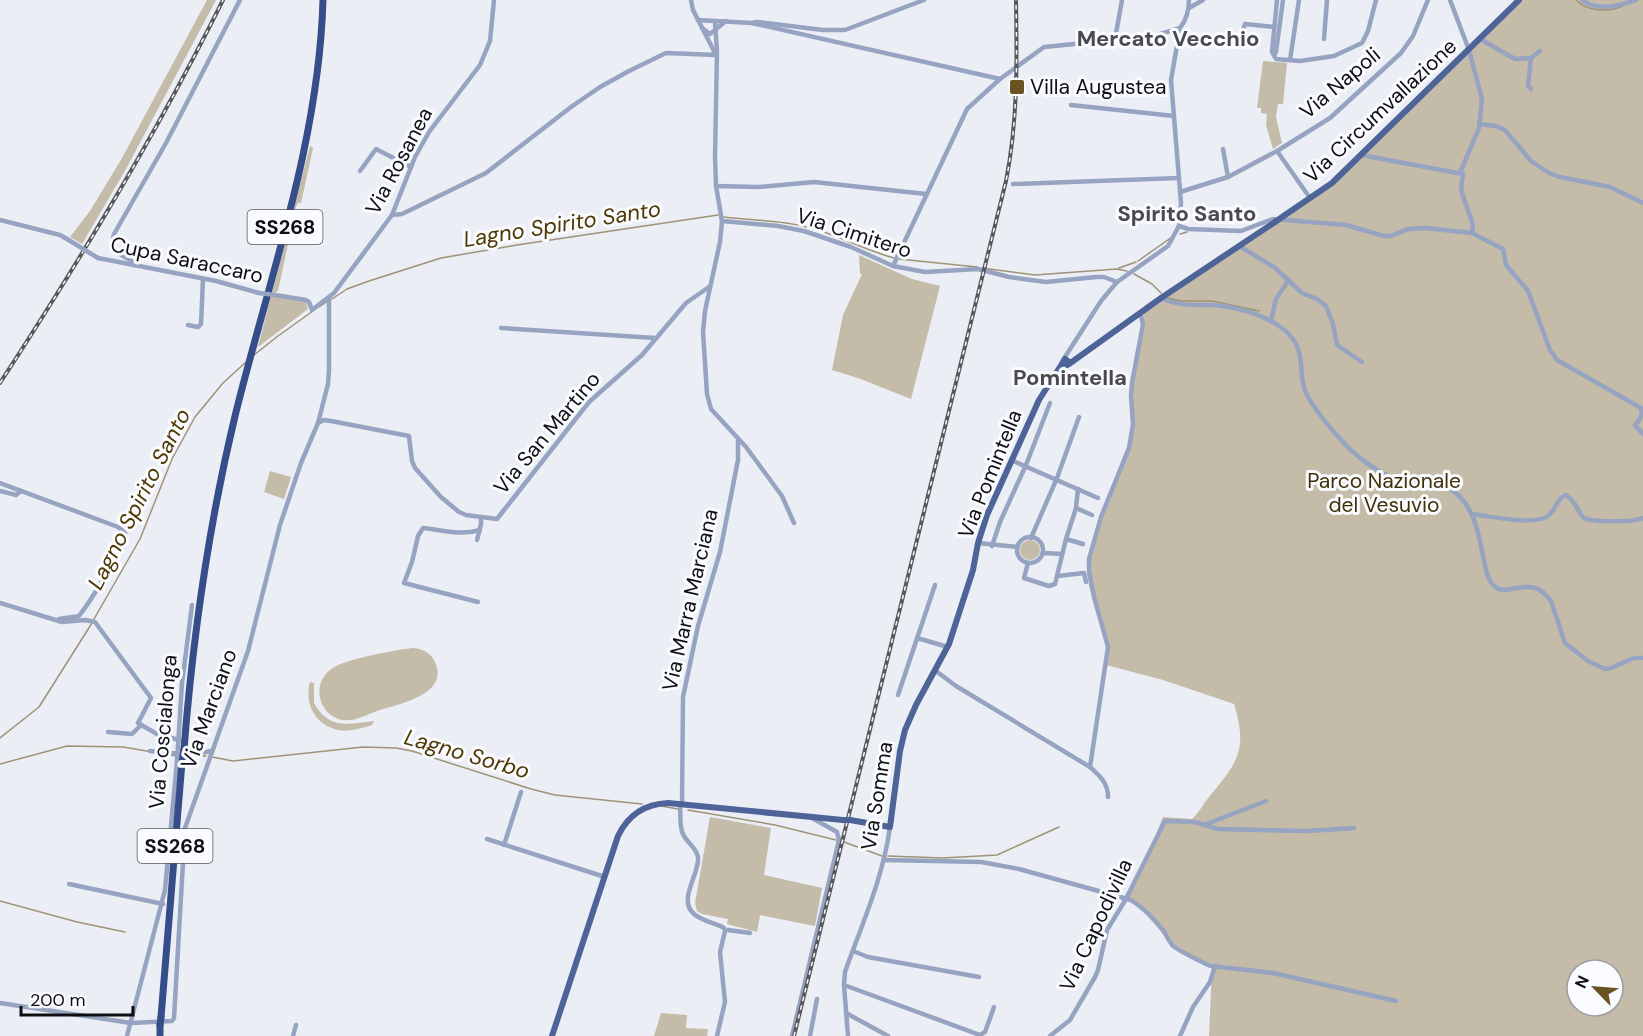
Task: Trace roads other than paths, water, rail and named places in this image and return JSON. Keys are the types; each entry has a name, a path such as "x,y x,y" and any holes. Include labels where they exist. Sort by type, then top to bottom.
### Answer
{"highway":[{"name":"SS268","path":"160,1029 181,747 209,541 236,414 308,136 319,69 323,0"}],"main road":[{"name":"Via Circumvallazione","path":"1066,362 1076,358 1332,183 1520,0"},
{"name":"Via Pomintella","path":"973,570 978,543 987,515 1031,415 1049,383 1066,362"},
{"name":"Via Somma","path":"890,826 905,730 948,647 973,570"},
{"path":"552,1036 618,837 629,819 648,806 662,803 682,804 890,826"}],"street":[{"path":"133,265 132,261 114,250 112,240 114,234 166,143 240,0"},
{"name":"Via Rosanea","path":"329,299 392,215 411,167 436,122 474,74 483,58 490,41 494,0"},
{"path":"691,0 698,21 716,55"},
{"path":"752,23 838,31 874,20 924,0"},
{"path":"1115,39 1122,0"},
{"path":"1190,0 1185,22 1180,28 1171,80 1180,192 1179,226 1188,229 1241,231 1273,219 1346,225 1384,236 1392,236 1408,229 1426,228 1472,233 1503,249 1506,265 1528,291 1550,350 1557,360 1641,408 1641,418 1635,425 1643,434"},
{"path":"1189,8 1203,0"},
{"path":"1277,0 1272,52 1276,59 1290,60 1310,60 1342,54 1362,43 1368,31 1376,0"},
{"path":"1274,55 1282,0"},
{"path":"1290,60 1299,0"},
{"path":"1324,39 1327,0"},
{"name":"Via Napoli","path":"1180,192 1228,177 1277,152 1338,112 1401,53 1413,36 1428,0"},
{"path":"1450,0 1469,50 1482,99 1479,124 1460,173"},
{"path":"1582,0 1588,4 1611,6 1636,0"},
{"path":"698,21 752,23 1000,79"},
{"path":"715,21 716,186 722,221 703,332 708,402 714,414 746,447 782,496 794,523"},
{"path":"702,28 710,34 726,21"},
{"path":"1240,39 1245,24 1274,27"},
{"path":"893,266 967,109 1000,79 1044,47 1154,36 1180,28"},
{"path":"1480,39 1515,59 1531,58 1539,51"},
{"path":"392,215 402,214 486,172 571,107 629,71 666,53 716,55"},
{"path":"1531,58 1528,86 1531,90"},
{"path":"1071,105 1174,116"},
{"path":"1479,124 1496,126 1505,130 1532,161 1549,172 1560,177 1610,187 1643,203"},
{"path":"1223,148 1228,177"},
{"path":"360,171 376,149 411,167"},
{"path":"1277,152 1310,198"},
{"path":"1360,155 1460,173"},
{"path":"1460,173 1463,177 1461,190 1473,225 1472,233"},
{"path":"1013,184 1179,178"},
{"path":"716,186 759,187 814,182 926,194"},
{"name":"Cupa Saraccaro","path":"0,220 60,235 98,258 259,293 306,300 312,310 329,299"},
{"name":"Via Cimitero","path":"722,221 778,226 804,231 851,247 893,266 925,272 978,269 1009,277 1046,282 1096,277 1104,277 1117,282"},
{"name":"Via Pomintella","path":"1066,362 1069,351 1101,301 1117,282 1167,246 1174,239 1179,226"},
{"path":"1239,246 1274,267 1306,296 1317,299 1326,306 1333,324 1337,345 1362,362"},
{"path":"188,325 198,327 201,324 203,279"},
{"path":"1271,321 1276,299 1288,281"},
{"name":"Via San Martino","path":"318,423 324,420 332,421 409,436 412,461 424,479 459,512 499,518 589,402 642,355 686,303 709,287"},
{"path":"1161,298 1179,305 1231,308 1271,321 1280,327 1299,349 1307,395 1352,451 1395,478 1439,484 1450,489 1462,499 1472,514 1488,578 1492,585 1501,590 1529,586 1547,595 1564,643 1600,668 1611,669 1634,658 1643,658"},
{"name":"Via Marciano","path":"131,1023 172,1021 176,1014 183,839 211,751 248,651 288,502 313,431 318,423 328,384 329,299"},
{"path":"1090,767 1108,647 1089,571 1089,560 1101,517 1129,448 1133,424 1132,389 1143,324 1140,313"},
{"path":"501,328 655,338"},
{"path":"992,546 1050,403"},
{"path":"1031,538 1057,478 1079,417"},
{"name":"Via Marra Marciana","path":"682,804 683,697 698,626 720,552 738,460 738,440"},
{"path":"1011,460 1057,478 1098,498"},
{"path":"0,483 118,526 125,533 120,550 79,616 56,619"},
{"path":"1028,563 1024,578 1049,586 1055,584 1076,508 1078,489"},
{"path":"0,491 16,495 21,491"},
{"path":"1472,514 1534,521 1548,516 1561,497 1566,495 1573,499 1583,518 1590,521 1602,519 1631,522 1643,518"},
{"path":"1076,508 1092,515"},
{"path":"477,540 481,517"},
{"path":"478,602 404,584 404,582 412,562 418,536 423,528 470,533 480,530"},
{"path":"1031,538 1039,541 1042,553 1039,560 1028,563 1021,559 1018,547 1021,541 1031,538"},
{"path":"1066,539 1083,544"},
{"path":"978,543 1018,547"},
{"path":"1042,553 1062,554"},
{"path":"1058,576 1084,573 1086,582"},
{"path":"898,695 935,585"},
{"path":"0,603 69,622 85,620 98,624 151,698 138,722 157,734 176,739 172,753"},
{"name":"Via Coscialonga","path":"181,747 176,739 192,605"},
{"path":"917,638 948,647"},
{"path":"936,671 1090,767 1101,777 1108,788 1108,797"},
{"path":"108,732 132,734 141,725"},
{"path":"150,751 192,755 211,751"},
{"name":"Via Coscialonga","path":"126,1036 153,932 163,904 180,762"},
{"path":"504,844 521,792"},
{"path":"1204,825 1266,801"},
{"path":"682,804 683,834 698,856 688,905 695,915 726,930 750,933"},
{"path":"792,1036 839,840 837,832 810,816"},
{"name":"Via Capodivilla","path":"1050,1036 1070,1020 1095,977 1107,930 1126,899 1165,821 1195,822 1204,825"},
{"path":"1204,825 1218,829 1247,830 1313,831 1354,828"},
{"name":"Via Somma","path":"848,1036 845,1013 845,972 874,896 890,826"},
{"path":"487,839 605,877"},
{"path":"884,860 981,862 1028,871 1126,899 1142,907 1176,948 1201,963 1273,972 1396,1001"},
{"path":"69,884 163,904"},
{"path":"717,1036 725,1002 720,952 726,930"},
{"path":"853,951 868,957 979,977"},
{"path":"1180,1036 1192,1006 1210,982 1215,966"},
{"path":"844,985 980,1035 985,1032 994,1006"},
{"path":"810,1036 818,999"},
{"path":"0,1003 131,1023"},
{"path":"845,1013 888,1036"},
{"path":"292,1036 296,1025"}],"waterway":[{"path":"1576,0 1586,7 1598,10 1623,6"},
{"name":"Lagno Spirito Santo","path":"332,299 347,289 441,258 718,215"},
{"name":"Lagno Spirito Santo","path":"724,217 806,227 894,258"},
{"path":"1180,234 1187,232"},
{"path":"1138,261 1172,237"},
{"name":"Lagno Spirito Santo","path":"899,259 977,267"},
{"path":"1119,268 1136,262"},
{"name":"Lagno Spirito Santo","path":"982,268 1035,275 1117,269 1127,271"},
{"path":"1134,274 1152,284 1161,293"},
{"path":"1168,298 1181,301 1212,301 1259,311"},
{"name":"Lagno Spirito Santo","path":"319,307 328,301"},
{"name":"Lagno Spirito Santo","path":"254,355 313,311"},
{"name":"Lagno Spirito Santo","path":"94,619 140,539 172,459 195,417 223,383 246,362"},
{"name":"Lagno Spirito Santo","path":"0,738 39,707 92,623"},
{"name":"Lagno Sorbo","path":"0,764 67,746 123,747 176,756"},
{"name":"Lagno Sorbo","path":"212,757 233,761 363,747 396,748 555,795 642,804"},
{"name":"Lagno Sorbo","path":"195,756 206,756"},
{"name":"Lagno Sorbo","path":"661,806 678,809"},
{"name":"Lagno Sorbo","path":"688,810 775,825 836,840"},
{"name":"Lagno Sorbo","path":"888,856 943,858 997,855 1059,827"},
{"name":"Lagno Sorbo","path":"844,842 882,856"},
{"path":"0,901 77,922 125,932"}],"railway":[{"path":"0,383 60,290 117,195 172,99 223,0"},
{"path":"794,1036 1006,181 1015,113 1016,0"}],"place":[{"name":"Villa Augustea","path":"1017,87"}],"district":[{"name":"Mercato Vecchio","path":"1168,38"},
{"name":"Spirito Santo","path":"1187,213"},
{"name":"Pomintella","path":"1070,377"}],"park label":[{"name":"Parco Nazionale del Vesuvio","path":"1384,493"}]}
